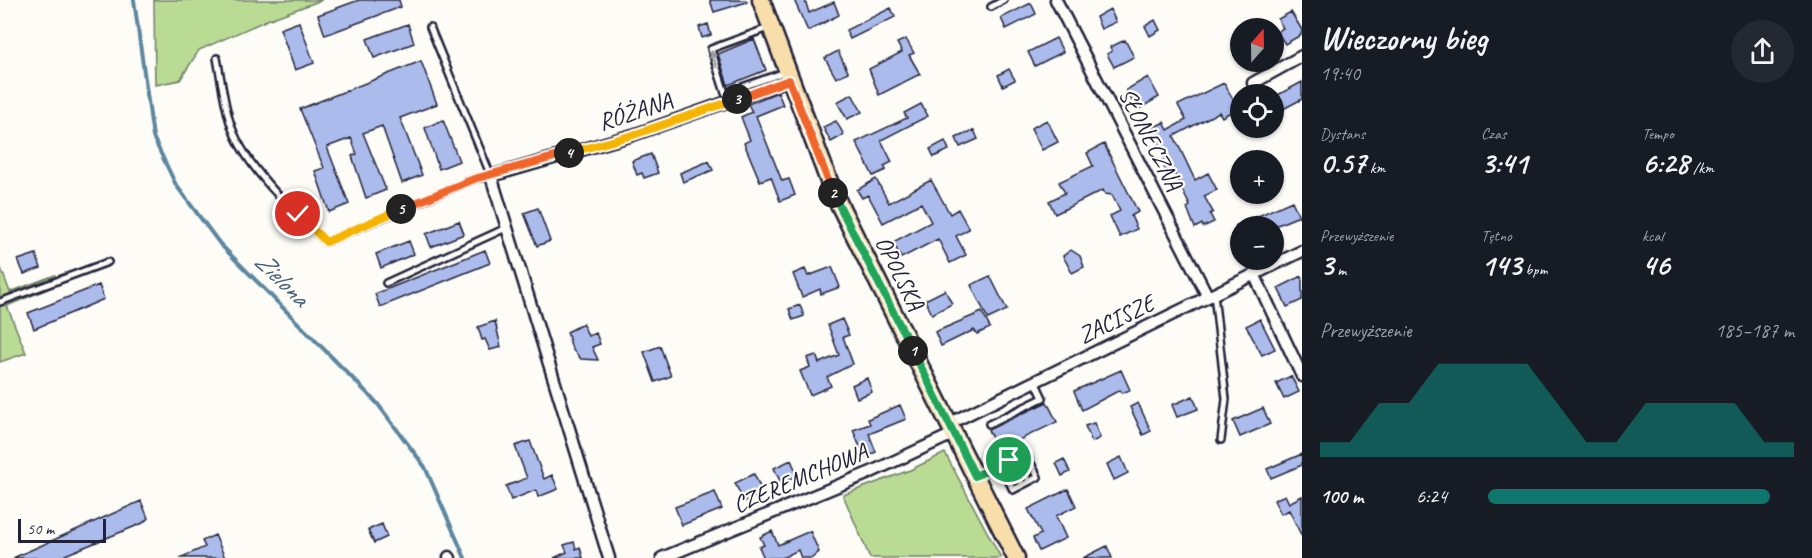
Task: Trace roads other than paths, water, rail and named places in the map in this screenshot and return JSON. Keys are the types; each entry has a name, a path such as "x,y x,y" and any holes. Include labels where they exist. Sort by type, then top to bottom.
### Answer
{"main road":[{"name":"OPOLSKA","path":"761,0 833,192 1016,558"}],"street":[{"name":"SŁONECZNA","path":"1056,0 1211,296"},
{"path":"1253,83 1302,56"},
{"name":"RÓŻANA","path":"491,176 633,135 788,75"},
{"path":"491,176 609,558"},
{"name":"ZACISZE","path":"951,429 1036,383 1302,251"},
{"path":"1254,274 1302,376"},
{"name":"CZEREMCHOWA","path":"662,558 869,473 951,429"}],"lane":[{"path":"991,7 1004,0"},
{"path":"217,58 230,124 248,157 271,186 326,242 474,179 491,176 430,27"},
{"path":"771,27 711,49 724,93 788,75"},
{"path":"387,283 506,228"},
{"path":"0,302 108,262"},
{"path":"1211,296 1226,399 1221,440"},
{"path":"989,424 1043,398 1036,383"},
{"path":"975,476 1025,452 1038,477 1013,490 1001,465"},
{"path":"1017,457 1029,482"},
{"path":"1009,460 1023,485"}],"waterway":[{"name":"Zielona","path":"134,0 153,137 176,185 220,244 377,403 425,467 465,558"}]}
